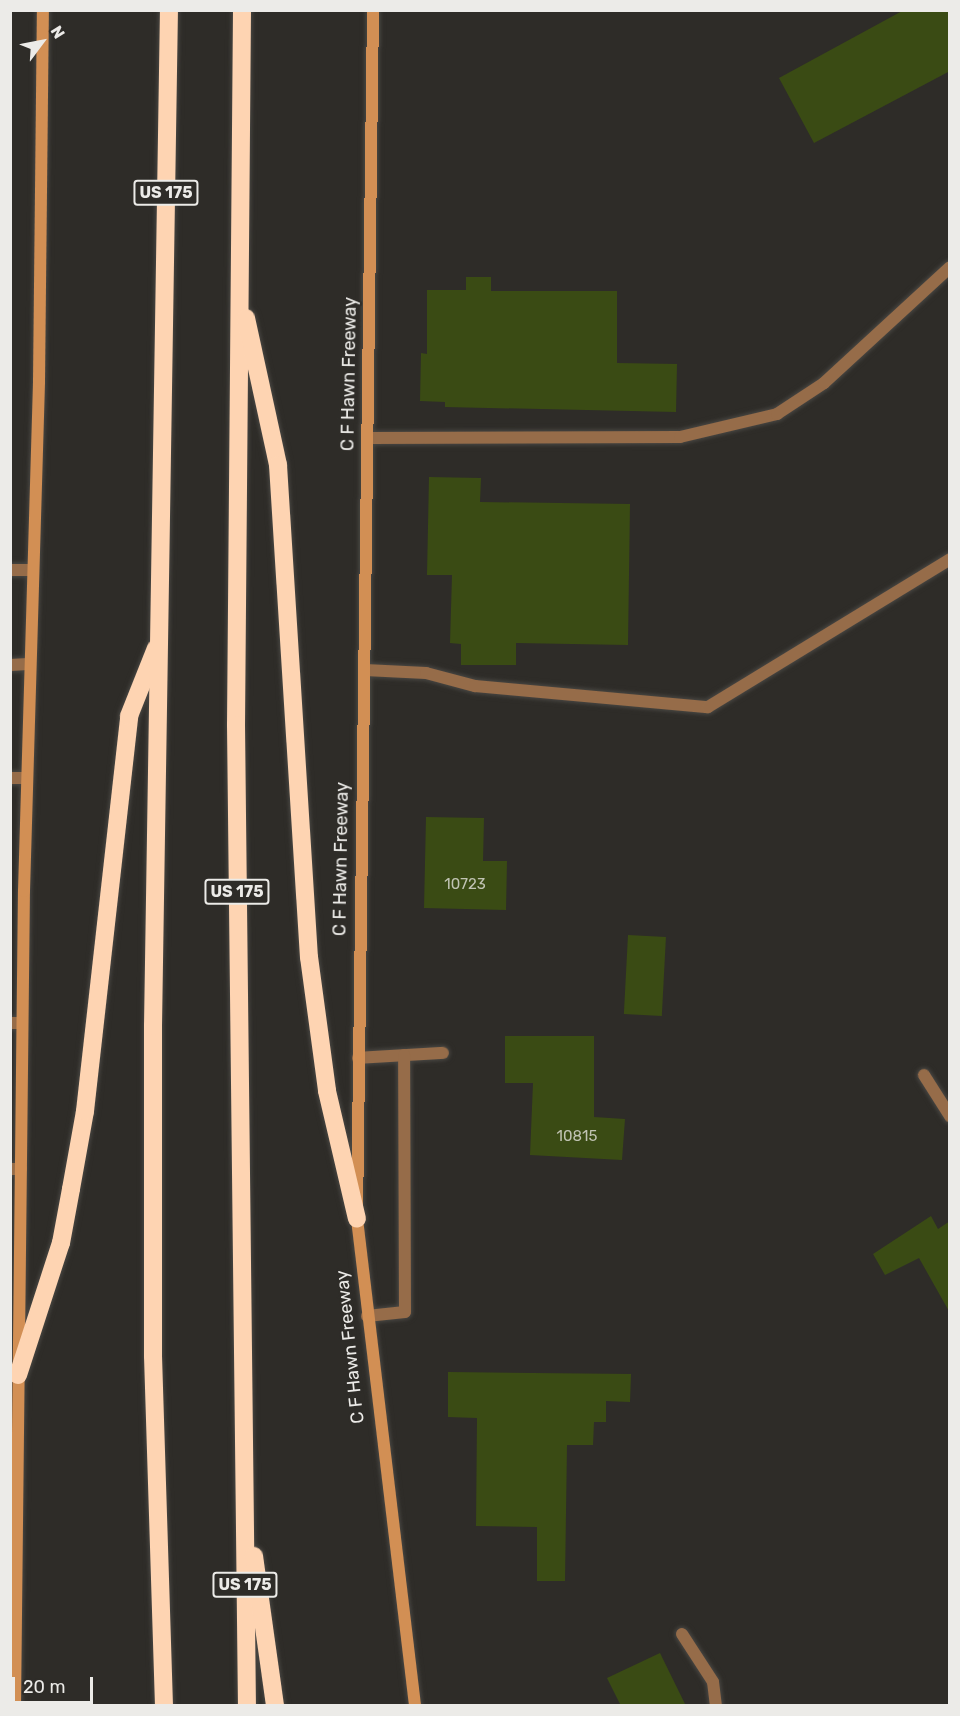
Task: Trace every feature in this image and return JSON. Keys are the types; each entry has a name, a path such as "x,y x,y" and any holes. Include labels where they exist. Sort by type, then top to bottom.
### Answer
{"highway":[{"name":"US 175","path":"164,1706 153,1356 169,10"},
{"name":"US 175","path":"242,10 236,725 247,1706"},
{"path":"239,284 278,465 309,957 327,1090 357,1219"},
{"path":"18,1375 67,1211 87,1100 129,716 161,635"},
{"path":"245,1499 274,1706"}],"main road":[{"path":"15,1706 18,1375 16,1023 39,382 43,10"},
{"name":"C F Hawn Freeway","path":"373,10 370,438 357,1219 415,1706"}],"street":[{"path":"370,438 680,437 777,414 824,383 950,267"},
{"path":"365,670 426,673 475,686 708,706 950,559"},
{"path":"10,570 31,570"},
{"path":"10,665 28,664"},
{"path":"10,778 26,778"},
{"path":"358,1058 443,1053"},
{"path":"368,1316 405,1312 404,1055"},
{"path":"924,1076 950,1116"},
{"path":"682,1634 713,1682 716,1706"}],"building":[{"path":"904,10 950,10 950,71 814,143 779,78"},
{"path":"466,277 491,277 491,291 617,291 617,363 677,364 676,412 445,407 445,402 420,401 421,353 427,354 427,290 466,290"},
{"path":"429,477 481,478 480,502 630,504 628,645 516,643 516,665 461,665 461,644 450,643 452,575 427,575"},
{"path":"426,817 484,818 483,861 507,861 506,910 424,908"},
{"path":"628,935 666,937 662,1016 624,1014"},
{"path":"505,1036 594,1036 594,1117 625,1119 622,1160 530,1155 533,1083 505,1083"},
{"path":"931,1216 938,1229 950,1221 950,1313 919,1258 885,1275 873,1254"},
{"path":"448,1372 631,1374 630,1402 606,1401 606,1422 594,1422 593,1445 567,1445 565,1581 537,1581 537,1527 476,1526 477,1418 448,1417"},
{"path":"660,1653 686,1706 621,1706 607,1678"}]}
